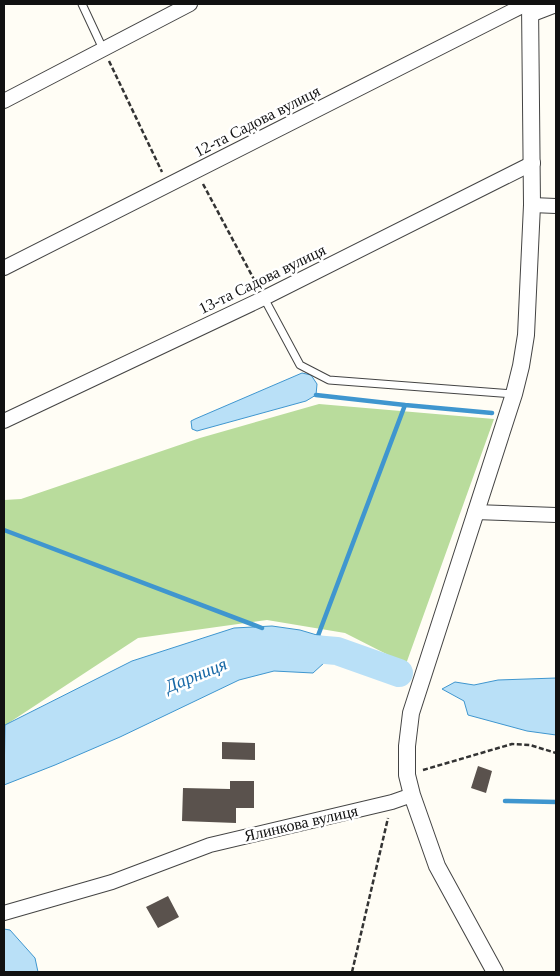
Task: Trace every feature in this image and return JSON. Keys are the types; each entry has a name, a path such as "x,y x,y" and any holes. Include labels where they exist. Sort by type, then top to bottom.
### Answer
{"street":[{"path":"4,102 190,4"},
{"name":"12-та Садова вулиця","path":"4,268 528,8 556,5"},
{"path":"495,972 437,866 412,796 407,775 407,746 411,713 514,394 521,366 526,335 533,163 528,8"},
{"name":"13-та Садова вулиця","path":"4,421 264,298 533,163"},
{"path":"532,205 556,206"},
{"path":"475,512 556,515"},
{"name":"Ялинкова вулиця","path":"4,913 112,882 210,845 412,796"}],"lane":[{"path":"82,4 104,49"},
{"path":"264,298 300,365 329,380 514,394"}],"path":[{"path":"104,49 169,186"},
{"path":"196,172 264,298"},
{"path":"407,775 512,744 530,745 556,753"},
{"path":"352,972 392,802"}],"green space":[{"path":"319,404 494,419 406,664 345,633 267,620 138,638 4,726 4,500 21,499 200,438"}],"water":[{"path":"302,373 311,375 317,384 316,395 306,401 197,431 192,429 191,421"},
{"path":"272,626 300,630 337,641 337,651 313,673 274,671 239,680 120,737 4,785 5,725 132,661 234,628"},
{"path":"556,678 556,735 527,731 468,715 464,701 442,689 455,682 474,685 498,680"},
{"path":"4,929 10,930 35,958 38,972 4,971"}],"building":[{"path":"222,742 255,743 255,760 222,759"},
{"path":"478,766 492,771 486,793 471,788"},
{"path":"230,781 254,781 254,808 236,808 236,823 182,821 183,788 230,789"},
{"path":"168,896 179,917 158,928 146,907"}],"waterway":[{"path":"316,395 405,405 316,641"},
{"path":"405,405 492,413"},
{"path":"4,530 262,628"},
{"name":"Дарниця","path":"302,648 337,651 399,673"},
{"path":"505,801 556,802"}]}
